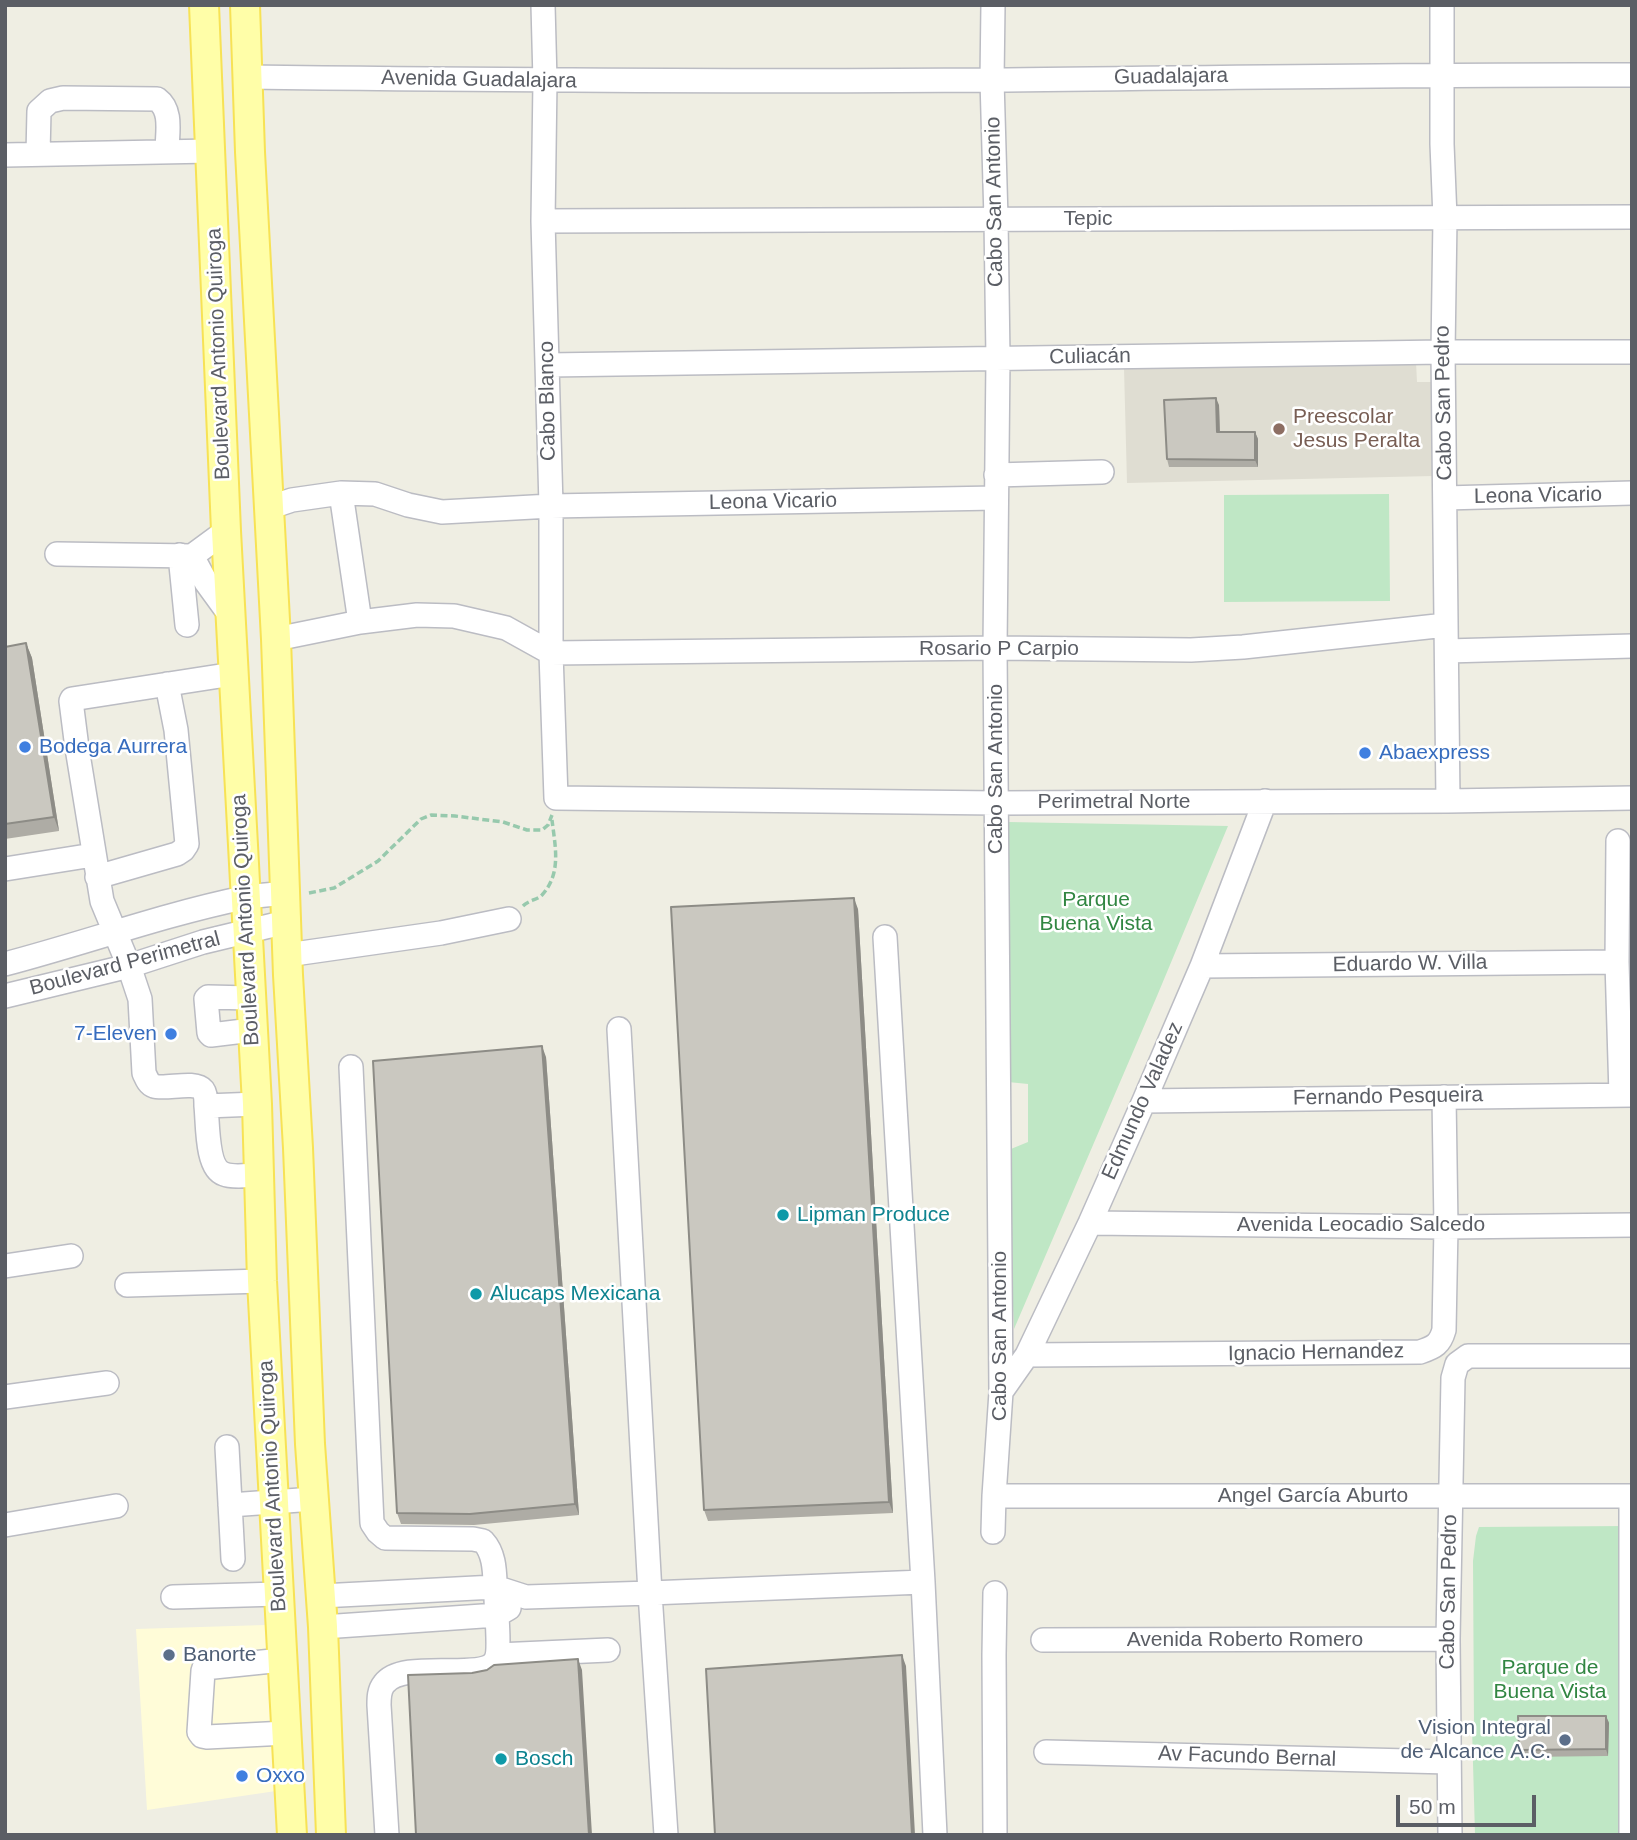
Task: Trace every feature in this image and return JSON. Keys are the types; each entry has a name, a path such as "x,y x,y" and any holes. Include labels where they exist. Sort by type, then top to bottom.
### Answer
{"main road":[{"name":"Boulevard Antonio Quiroga","path":"204,5 230,615 257,1104 262,1281 292,1835"},
{"name":"Boulevard Antonio Quiroga","path":"245,5 287,955 314,1499 323,1627 331,1835"}],"street":[{"name":"Cabo Blanco","path":"543,5 543,221 551,506 554,807"},
{"name":"Cabo San Antonio","path":"993,5 998,358 995,648 1001,1392 993,1532"},
{"name":"Cabo San Pedro","path":"1442,5 1448,801"},
{"name":"Guadalajara","path":"711,81 1442,74 1632,75"},
{"name":"Avenida Guadalajara","path":"247,77 711,81"},
{"path":"38,154 39,111 50,102 63,98 157,99 165,105 168,116 167,152"},
{"path":"5,155 211,151"},
{"name":"Tepic","path":"543,221 1632,217"},
{"name":"Culiacán","path":"548,365 1443,352 1632,352"},
{"name":"Leona Vicario","path":"268,508 292,500 341,493 375,494 442,512 996,486 1102,472"},
{"path":"341,493 360,622"},
{"name":"Leona Vicario","path":"1445,498 1632,493"},
{"path":"57,554 186,556 226,531"},
{"path":"186,556 230,615"},
{"path":"186,556 187,625"},
{"path":"275,639 360,622 417,615 454,616 506,628 551,653"},
{"name":"Rosario P Carpio","path":"551,653 995,648 1219,649 1446,625"},
{"path":"1447,651 1632,646"},
{"path":"233,674 71,701 102,901 140,999 144,1073 153,1086 195,1086 202,1089 205,1093 211,1159 217,1171 226,1175 258,1175"},
{"path":"5,869 95,866 177,854 183,850 187,844 176,730 167,684"},
{"name":"Perimetral Norte","path":"554,807 558,799 997,803 1632,798"},
{"name":"Edmundo Valadez","path":"1001,1392 1027,1355 1090,1223 1202,965 1265,801"},
{"path":"1618,841 1625,886 1618,962 1626,1095"},
{"name":"Boulevard Perimetral","path":"5,964 154,920 245,898 285,893"},
{"path":"287,955 440,933 509,919"},
{"name":"Boulevard Perimetral","path":"5,996 129,967 203,942 286,922"},
{"path":"885,937 935,1835"},
{"name":"Eduardo W. Villa","path":"1202,965 1618,962"},
{"path":"250,998 206,999 211,1035 252,1030"},
{"path":"619,1029 666,1835"},
{"path":"351,1067 372,1523 385,1538 483,1541 493,1555 497,1615 498,1655 494,1664 483,1669 403,1673 384,1684 379,1705 387,1835"},
{"name":"Fernando Pesqueira","path":"1144,1101 1626,1095"},
{"name":"Ignacio Hernandez","path":"1027,1355 1420,1352 1431,1348 1441,1340 1444,1330 1444,1097"},
{"path":"206,1106 257,1104"},
{"name":"Avenida Leocadio Salcedo","path":"1090,1223 1446,1227 1632,1224"},
{"path":"5,1266 71,1256"},
{"path":"127,1285 262,1281"},
{"name":"Cabo San Pedro","path":"1450,1835 1448,1640 1453,1377 1457,1364 1468,1356 1632,1356"},
{"path":"5,1397 107,1383"},
{"path":"227,1447 233,1559"},
{"name":"Angel García Aburto","path":"994,1496 1631,1496"},
{"path":"1631,1496 1631,1835"},
{"path":"230,1505 314,1499"},
{"path":"5,1525 116,1506"},
{"path":"321,1596 495,1587 526,1597 923,1582"},
{"path":"995,1593 995,1835"},
{"path":"173,1597 279,1594"},
{"path":"323,1627 497,1615 526,1597"},
{"name":"Avenida Roberto Romero","path":"1043,1640 1448,1640"},
{"path":"498,1655 608,1650"},
{"path":"282,1660 204,1668 199,1732 207,1737 286,1733"},
{"name":"Av Facundo Bernal","path":"1046,1752 1449,1762"}],"path":[{"path":"285,893 309,893 334,888 378,861 421,819 431,815 503,822 527,830 542,830 548,825 554,807"},
{"path":"509,919 528,901 541,897 552,877 557,859 554,807"}],"shaded area":[{"name":"Preescolar Jesus Peralta","path":"1416,362 1417,382 1431,382 1433,476 1127,483 1124,368"},
{"path":"265,1625 276,1791 147,1810 136,1629"}],"green space":[{"path":"1389,494 1390,601 1224,602 1224,495"},
{"name":"Parque Buena Vista","path":"1008,822 1228,826 1014,1329 1006,1151 1028,1142 1028,1084 1008,1082"},
{"name":"Parque de Buena Vista","path":"1627,1526 1625,1835 1475,1835 1472,1727 1473,1561 1479,1527"}],"building":[{"path":"1216,398 1217,432 1255,432 1255,460 1167,459 1164,400"},
{"name":"Bodega Aurrera","path":"26,643 54,817 5,824 5,647"},
{"name":"Lipman Produce","path":"854,898 889,1502 704,1510 671,907"},
{"name":"Alucaps Mexicana","path":"542,1046 575,1504 470,1514 397,1513 373,1061"},
{"path":"902,1655 912,1835 715,1835 706,1669"},
{"name":"Bosch","path":"578,1659 589,1835 416,1835 408,1675 472,1673 487,1670 494,1665"},
{"name":"Vision Integral de Alcance A.C.","path":"1518,1716 1606,1716 1606,1749 1519,1750"}],"place":[{"name":"Preescolar Jesus Peralta","path":"1279,429"},
{"name":"Bodega Aurrera","path":"25,747"},
{"name":"Abaexpress","path":"1365,753"},
{"name":"7-Eleven","path":"171,1034"},
{"name":"Lipman Produce","path":"783,1215"},
{"name":"Alucaps Mexicana","path":"476,1294"},
{"name":"Banorte","path":"169,1655"},
{"name":"Vision Integral de Alcance A.C.","path":"1565,1740"},
{"name":"Bosch","path":"501,1759"},
{"name":"Oxxo","path":"242,1776"}]}
